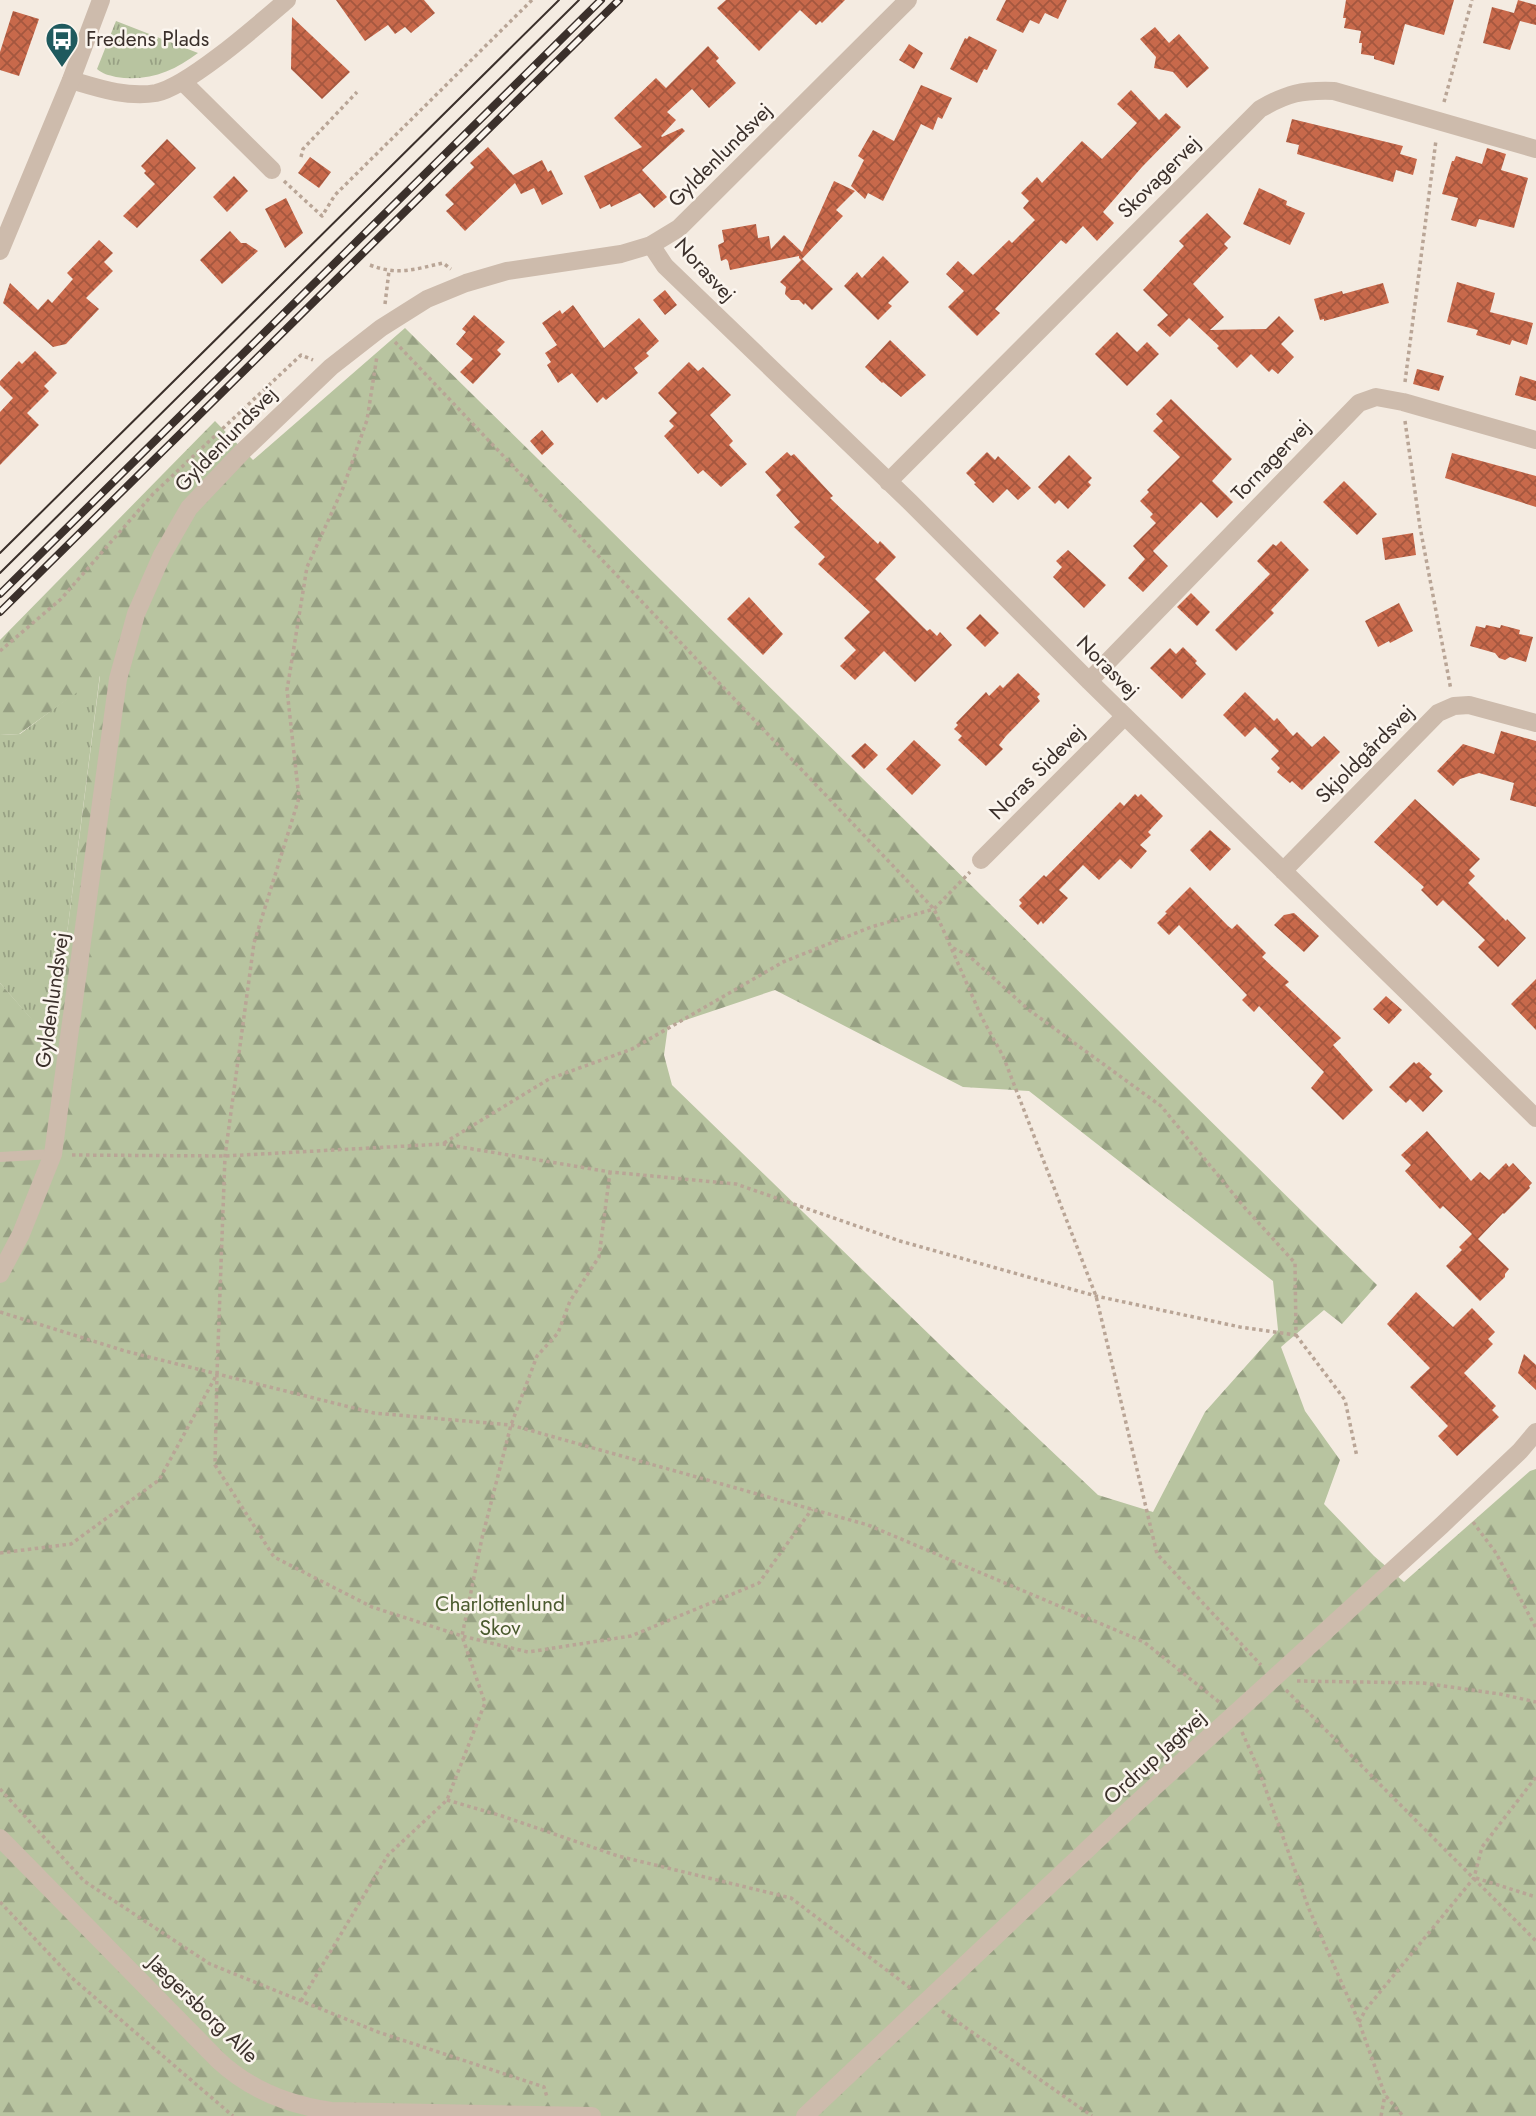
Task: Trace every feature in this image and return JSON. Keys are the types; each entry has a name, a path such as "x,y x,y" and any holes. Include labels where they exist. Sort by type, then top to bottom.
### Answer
{"street":[{"path":"0,251 101,0"},
{"path":"71,80 105,90 133,94 157,93 183,82 287,0"},
{"name":"Gyldenlundsvej","path":"0,1274 21,1234 53,1154 118,679 136,614 162,555 189,508 242,452 331,367 426,299 507,271 621,254 651,245 679,228 908,0"},
{"path":"183,82 272,170"},
{"name":"Skovagervej","path":"888,482 1260,108 1282,96 1308,90 1334,91 1536,149"},
{"name":"Norasvej","path":"651,245 665,266 1536,1118"},
{"name":"Tornagervej","path":"1088,681 1359,402 1376,397 1403,402 1536,440"},
{"path":"1454,706 1469,705 1536,723"},
{"name":"Skjoldgårdsvej","path":"1283,871 1438,713 1454,706"},
{"name":"Noras Sidevej","path":"981,860 1125,716"},
{"name":"Ordrup Jagtvej","path":"805,2116 1129,1810 1462,1506 1520,1451 1536,1432"},
{"name":"Jægersborg Alle","path":"0,1838 206,2049 256,2089 290,2103 331,2111 592,2116"}],"lane":[{"path":"0,1157 53,1154"}],"path":[{"path":"272,170 322,216 335,195 532,0"},
{"path":"1454,706 1420,527 1403,402 1439,122 1472,0"},
{"path":"301,157 303,149 357,92"},
{"path":"370,265 402,272 443,263 466,283"},
{"path":"389,271 366,420 343,488 307,567 286,690 299,798 254,943 225,1156 215,1465 274,1557 372,1607 462,1636 528,1652 631,1636 759,1583 812,1509"},
{"path":"382,328 934,909 982,1018 1003,1056 1096,1296 1157,1554 1275,1678 1536,1941"},
{"path":"0,651 61,599 153,495 301,355 331,367"},
{"path":"443,1144 549,1079 632,1049 783,962 871,927 934,909 981,860"},
{"path":"951,947 968,955 1028,1010 1161,1106 1245,1208 1295,1263 1296,1335 1345,1400 1357,1457"},
{"path":"53,1154 225,1156 443,1144 610,1172 736,1184 900,1241 1096,1296 1240,1327 1296,1335"},
{"path":"302,2001 388,1855 447,1800 485,1703 462,1636 482,1538 511,1425 537,1356 558,1333 570,1301 599,1257 610,1172"},
{"path":"0,1312 125,1351 373,1413 511,1425 868,1525 1144,1642 1234,1715 1258,1768 1309,1909 1359,2022 1385,2095 1403,2116"},
{"path":"0,1553 71,1544 159,1480 217,1374"},
{"path":"1462,1506 1496,1553 1536,1628"},
{"path":"1275,1678 1306,1682 1423,1684 1500,1693 1536,1702"},
{"path":"1359,2022 1366,2009 1474,1878 1482,1847 1536,1777"},
{"path":"0,1789 84,1881 210,1964 379,2032 544,2087 552,2116"},
{"path":"447,1800 618,1856 791,1898 927,2001 1092,2116"},
{"path":"1474,1878 1536,1896"},
{"path":"0,1902 72,1978 233,2116"},
{"path":"1381,2116 1385,2095"}],"green space":[{"path":"116,21 198,53 169,70 149,77 127,78 106,74 97,69"},
{"name":"Charlottenlund Skov","path":"405,328 1377,1285 1342,1324 1324,1310 1281,1347 1305,1411 1340,1460 1324,1504 1374,1556 1404,1582 1530,1471 1536,1469 1536,2116 0,2116 0,983 53,1043 100,676 19,734 0,735 0,640 215,421 253,460","holes":["775,990 963,1087 1029,1091 1273,1281 1278,1330 1205,1412 1153,1512 1098,1495 672,1085 664,1055 668,1026"]},
{"path":"100,674 53,1044 0,983 0,735 20,734"}],"building":[{"path":"336,0 424,0 435,13 411,33 405,27 395,34 388,25 365,41"},
{"path":"726,0 845,0 822,23 820,21 816,25 800,10 759,51 717,8"},
{"path":"1006,0 1067,0 1058,19 1045,13 1039,24 1030,20 1023,33 996,20"},
{"path":"1346,0 1454,0 1444,35 1405,24 1394,65 1374,59 1374,56 1361,54 1361,31 1344,28"},
{"path":"1518,0 1536,5 1536,25 1520,21 1510,50 1483,43 1492,7 1514,13"},
{"path":"13,11 39,19 19,76 0,70 0,52"},
{"path":"292,17 350,72 322,99 291,69"},
{"path":"1155,27 1169,43 1179,34 1209,68 1187,88 1173,72 1154,68 1156,57 1140,39"},
{"path":"969,36 997,50 977,83 950,69 965,38"},
{"path":"909,44 923,53 914,69 899,60"},
{"path":"708,46 719,58 716,61 736,83 709,108 692,89 667,112 676,120 661,136 682,128 685,131 642,170 667,197 654,208 640,193 611,207 610,204 600,209 584,176 642,147 614,118 656,78 666,88"},
{"path":"921,85 952,98 942,119 938,117 933,130 921,124 883,201 868,193 865,199 851,186 864,160 858,156 873,130 894,141"},
{"path":"1131,90 1159,120 1166,113 1181,127 1103,212 1114,223 1097,241 1083,226 1066,244 1061,240 995,309 1000,313 977,336 948,307 964,291 946,274 958,261 973,275 1009,240 1012,243 1035,220 1023,208 1029,201 1021,193 1037,177 1042,183 1082,141 1102,159 1137,123 1117,104"},
{"path":"1292,119 1403,146 1400,154 1417,159 1413,175 1396,170 1393,182 1297,154 1299,145 1286,142"},
{"path":"167,139 196,168 137,228 123,216 155,184 141,166"},
{"path":"488,147 513,175 542,160 548,172 551,170 563,194 542,205 534,188 521,194 515,183 465,231 446,211 454,204 445,195 474,167 470,163"},
{"path":"1487,148 1506,154 1501,170 1528,178 1514,228 1479,219 1476,227 1451,220 1458,198 1442,194 1456,156 1482,164"},
{"path":"310,157 331,172 319,188 298,173"},
{"path":"234,176 248,191 227,212 213,197"},
{"path":"834,181 855,191 836,210 843,216 801,260 799,256 730,270 726,259 721,261 718,245 724,242 722,230 756,224 758,238 769,236 771,249 784,235 802,252"},
{"path":"1259,188 1305,213 1290,245 1243,224"},
{"path":"286,198 303,233 285,248 265,209"},
{"path":"1207,213 1231,237 1224,244 1228,248 1193,284 1224,317 1210,330 1266,329 1279,316 1294,331 1281,344 1294,357 1278,374 1272,369 1269,372 1251,354 1237,368 1217,348 1219,346 1189,318 1170,337 1157,325 1168,315 1143,290 1184,246 1179,241"},
{"path":"230,231 241,243 246,243 258,251 222,284 200,260"},
{"path":"99,240 113,253 104,262 113,271 86,298 99,309 66,344 53,347 3,303 10,283 38,310 48,299 52,303 73,279 67,273"},
{"path":"883,256 909,282 888,303 892,306 878,320 844,286 857,272 862,278"},
{"path":"802,259 833,289 812,310 799,300 791,300 785,294 786,287 780,282"},
{"path":"1457,282 1495,293 1490,312 1533,323 1527,345 1512,340 1510,345 1476,335 1478,330 1447,322"},
{"path":"1383,283 1389,303 1320,320 1314,299"},
{"path":"665,290 677,305 665,315 653,300"},
{"path":"573,305 604,348 639,318 659,341 646,353 649,356 634,368 638,373 606,400 603,397 597,403 572,373 558,383 547,365 551,362 545,353 557,345 542,323 560,310 562,314"},
{"path":"474,315 505,342 497,350 501,354 473,384 460,372 473,359 456,344 466,332 462,329"},
{"path":"1117,332 1137,352 1147,342 1159,354 1127,386 1095,354"},
{"path":"890,340 926,375 901,397 865,367"},
{"path":"35,351 57,373 44,386 49,391 27,413 39,425 0,465 0,412 13,398 0,385 0,381 19,361 22,364"},
{"path":"689,362 698,371 703,367 731,395 710,415 733,441 729,445 747,464 721,487 703,470 698,474 664,436 674,426 669,421 677,413 658,393"},
{"path":"1417,369 1444,376 1439,391 1413,384"},
{"path":"1520,376 1536,381 1536,401 1515,395"},
{"path":"1171,399 1232,459 1212,481 1233,502 1217,518 1201,502 1153,551 1168,566 1143,592 1128,578 1145,559 1133,546 1156,523 1150,517 1153,514 1140,501 1149,492 1147,490 1180,457 1153,431 1163,421 1156,414"},
{"path":"542,430 554,444 542,455 530,441"},
{"path":"787,452 791,456 794,454 833,496 830,498 878,544 880,541 896,557 875,579 927,631 930,629 937,636 940,632 952,645 915,682 884,651 855,680 840,666 856,650 844,638 870,612 818,564 825,557 794,527 800,522 776,495 781,490 765,472"},
{"path":"987,452 995,460 998,456 1031,488 1018,500 1007,489 993,503 966,473"},
{"path":"1452,453 1536,476 1536,507 1445,478"},
{"path":"1069,455 1092,478 1088,482 1091,485 1068,509 1059,500 1055,504 1038,487"},
{"path":"1344,481 1377,514 1357,535 1323,502"},
{"path":"1413,533 1416,555 1385,560 1382,538"},
{"path":"1281,541 1309,570 1271,610 1274,613 1236,651 1215,630 1270,574 1257,561 1273,544 1276,546"},
{"path":"1068,550 1106,585 1084,608 1053,577 1062,567 1056,561"},
{"path":"1191,593 1210,612 1197,626 1177,607"},
{"path":"749,597 783,634 763,655 727,619"},
{"path":"1399,603 1413,631 1378,647 1365,621"},
{"path":"980,614 999,633 985,647 966,628"},
{"path":"1486,625 1500,628 1501,625 1520,630 1519,634 1533,637 1526,662 1510,657 1505,660 1495,653 1470,646 1476,626 1485,628"},
{"path":"1183,647 1206,674 1182,699 1150,668 1170,648 1176,654"},
{"path":"1018,673 1040,694 1037,697 1040,701 1006,736 999,745 1003,749 986,766 958,740 962,736 954,729 958,725 956,723 986,692 989,696 1000,685 1003,688"},
{"path":"1245,692 1274,721 1277,718 1293,736 1297,732 1312,747 1324,736 1340,752 1302,790 1277,772 1280,768 1271,759 1279,751 1255,727 1245,737 1223,715"},
{"path":"1501,731 1536,741 1536,807 1510,800 1514,783 1479,773 1460,779 1453,786 1437,771 1463,744 1494,754"},
{"path":"914,740 941,765 912,795 886,769"},
{"path":"865,743 878,755 864,769 851,756"},
{"path":"1135,794 1138,797 1141,794 1163,816 1148,832 1151,835 1140,845 1147,851 1131,869 1120,859 1099,880 1083,865 1059,890 1068,898 1043,924 1041,921 1038,925 1019,906 1022,903 1019,900 1044,875 1046,877 1120,802 1124,806"},
{"path":"1415,799 1480,859 1469,870 1475,876 1468,883 1526,938 1498,967 1478,947 1485,940 1443,900 1437,906 1421,890 1424,887 1374,842"},
{"path":"1210,830 1231,849 1210,871 1190,850"},
{"path":"1190,887 1228,926 1232,929 1237,924 1266,953 1262,957 1289,982 1285,985 1341,1038 1333,1045 1373,1090 1343,1120 1311,1088 1324,1072 1259,1006 1254,1012 1242,1000 1247,995 1179,925 1169,935 1157,923"},
{"path":"1294,913 1319,936 1304,952 1274,925 1284,915"},
{"path":"1536,979 1536,1030 1511,1004"},
{"path":"1386,996 1402,1010 1389,1024 1373,1009"},
{"path":"1414,1062 1419,1062 1432,1074 1429,1077 1443,1091 1423,1112 1410,1099 1406,1103 1389,1087"},
{"path":"1427,1131 1471,1181 1480,1172 1489,1180 1506,1163 1509,1167 1513,1163 1532,1183 1478,1239 1509,1269 1505,1277 1480,1301 1446,1266 1462,1250 1459,1247 1472,1234 1443,1206 1440,1209 1405,1171 1411,1165 1401,1155"},
{"path":"1416,1292 1453,1327 1472,1308 1495,1332 1488,1339 1493,1344 1464,1373 1496,1406 1492,1410 1499,1417 1457,1456 1438,1436 1448,1426 1410,1387 1430,1368 1387,1324"},
{"path":"1524,1354 1536,1365 1536,1390 1518,1373"}],"tram line":[{"path":"0,553 559,0"},
{"path":"0,573 579,0"}],"railway":[{"path":"0,594 601,0"},
{"path":"0,612 619,0"}],"place":[{"name":"Fredens Plads","path":"62,69"}]}
